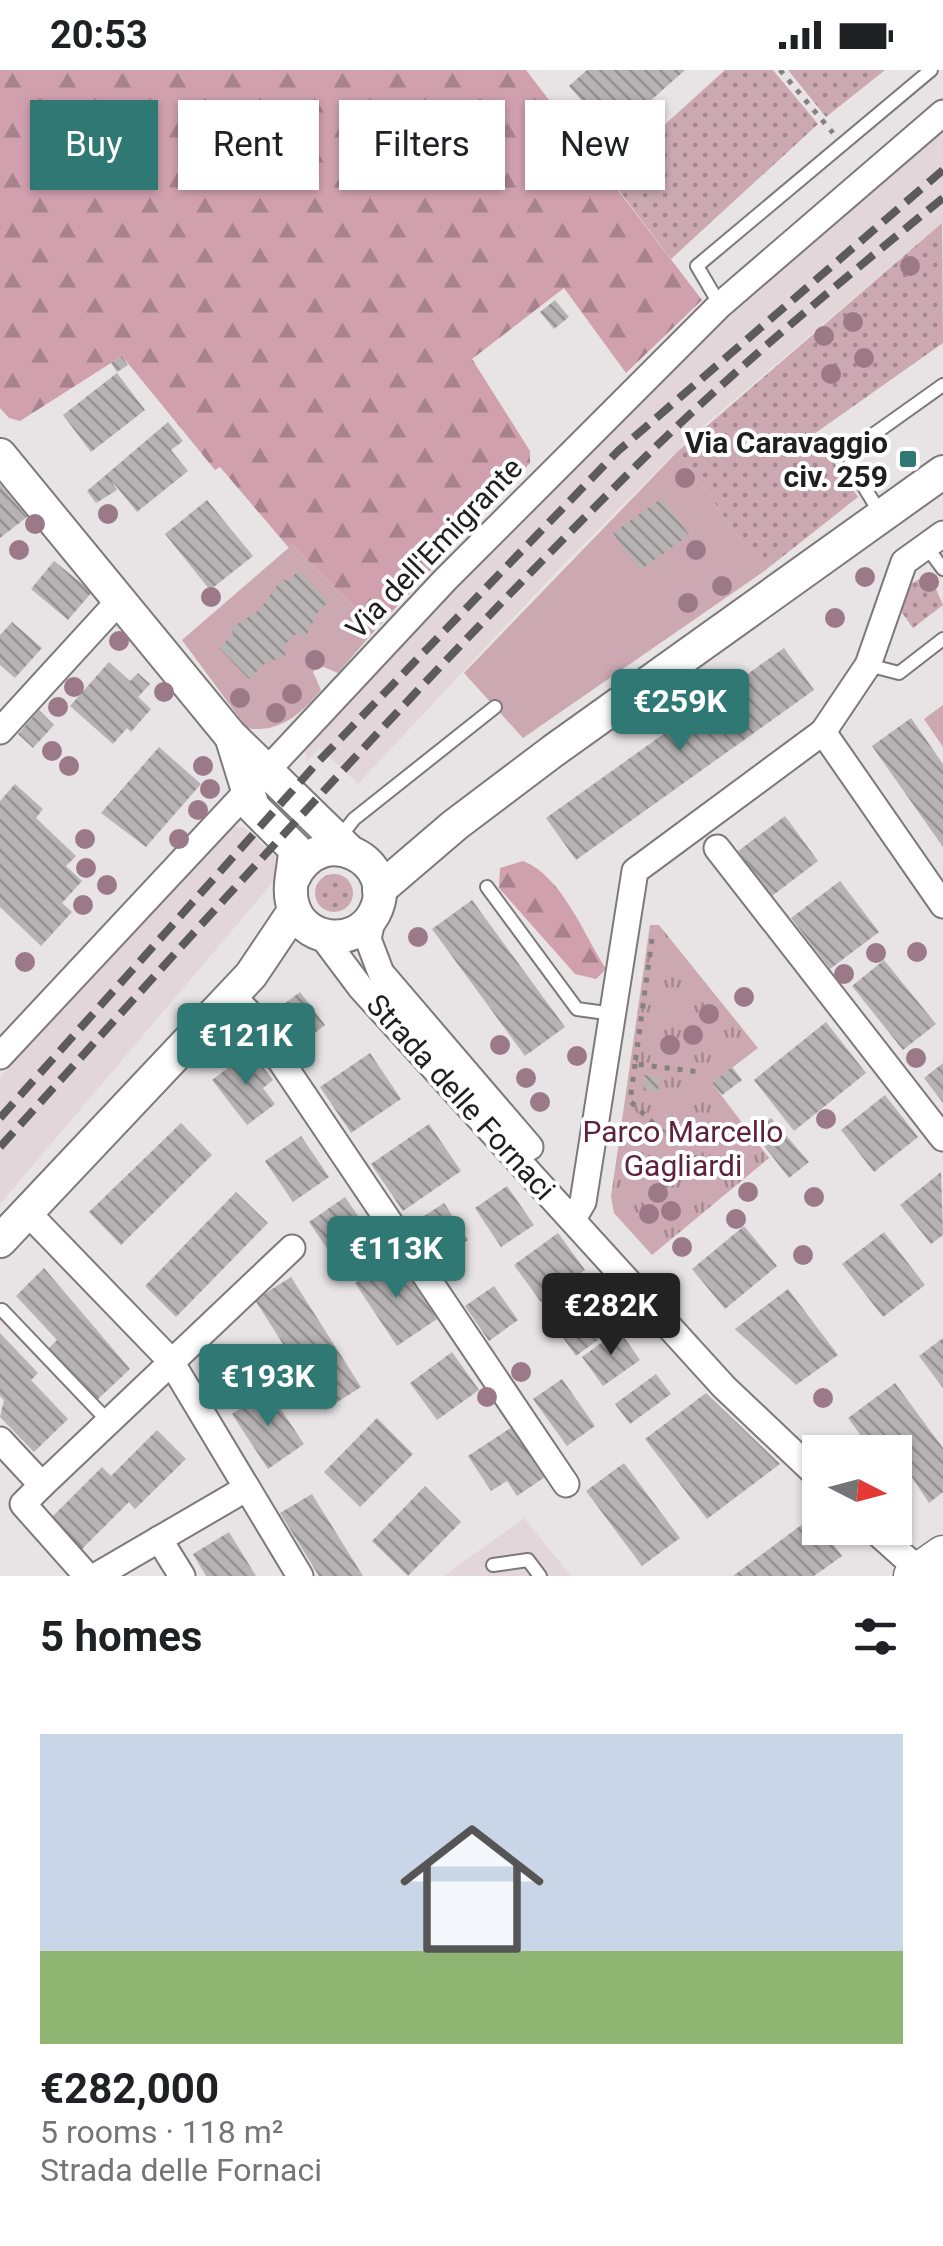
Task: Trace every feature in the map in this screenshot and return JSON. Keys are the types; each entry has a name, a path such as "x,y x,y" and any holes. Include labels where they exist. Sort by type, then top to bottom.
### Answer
{"street":[{"name":"Via dell'Emigrante","path":"6,1038 258,781 445,580 720,305 943,113"},
{"name":"Strada delle Fornaci","path":"0,455 230,735 258,781 349,849"},
{"path":"306,915 351,934 376,903 455,824 943,472"},
{"path":"568,1214 584,1202 634,870 823,732 868,665 904,562 934,540"},
{"path":"0,732 10,704 119,601"},
{"path":"823,732 943,905"},
{"path":"0,1241 306,915 300,866 318,852 406,842 452,819 553,751"},
{"name":"Strada delle Fornaci","path":"258,781 253,807 296,849 306,915 362,988 724,1387 802,1461"},
{"path":"717,848 943,1138"},
{"path":"349,849 370,866 376,903"},
{"name":"Strada delle Fornaci","path":"376,903 368,938 380,974 534,1152 568,1214"},
{"path":"241,985 247,1011 566,1484"},
{"path":"26,1212 170,1360 300,1576"},
{"path":"86,1576 23,1504 292,1248"},
{"path":"0,1440 42,1485"},
{"path":"96,1576 247,1488"},
{"path":"158,1540 182,1576"},
{"path":"896,1545 926,1567"}],"lane":[{"path":"720,305 697,266 931,70"},
{"path":"882,516 850,464 853,449 943,384"},
{"path":"934,540 943,570"},
{"path":"868,665 899,674 943,640"},
{"path":"349,849 354,819 495,707"},
{"path":"487,887 577,1009 613,1014"},
{"path":"2,1310 109,1422"},
{"path":"492,1565 528,1560 540,1576"}],"path":[{"path":"780,70 825,124"},
{"path":"654,928 630,1101 674,1143"},
{"path":"635,1064 700,1072"}],"shaded area":[{"path":"943,131 943,222 693,435 557,571 358,784 320,748 307,761 303,745 536,500 794,255"},
{"path":"229,826 245,828 277,858 274,881 0,1204 0,1077"},
{"path":"524,1518 571,1576 444,1576"}],"green space":[{"path":"0,70 526,70 549,100 525,100 525,190 618,190 702,300 626,373 564,288 472,359 530,451 530,463 376,629 292,545 289,548 220,467 215,470 122,356 20,421 9,418 0,408"},
{"path":"725,70 773,70 818,124 671,259 619,190 665,190 665,124"},
{"path":"788,70 885,70 826,117"},
{"path":"942,223 943,343 814,434 858,497 763,572 678,451"},
{"path":"678,451 763,572 523,738 464,673"},
{"path":"292,545 376,629 338,673 319,665 313,672 321,690 298,714 269,728 247,728 182,640"},
{"path":"923,577 933,582 943,605 913,628 900,610 909,585"},
{"path":"943,705 943,747 924,719"},
{"path":"523,861 549,879 571,908 606,969 596,979 575,974 499,888 500,868"},
{"path":"334,874 347,880 353,893 347,906 334,912 321,906 315,893 321,880"},
{"name":"Parco Marcello Gagliardi","path":"650,925 659,925 758,1048 712,1083 769,1158 652,1255 614,1213 611,1197"}],"building":[{"path":"587,70 685,70 651,100 581,100 569,86"},
{"path":"555,300 569,317 554,329 540,312"},
{"path":"122,356 128,365 117,372 111,363"},
{"path":"117,373 145,410 91,452 63,415"},
{"path":"168,422 183,441 171,450 188,471 137,512 111,480 117,490 96,503 87,491"},
{"path":"0,484 27,517 0,538"},
{"path":"662,498 689,535 640,570 613,533"},
{"path":"207,500 253,556 210,590 165,534"},
{"path":"54,561 92,592 68,620 31,589"},
{"path":"298,571 328,602 317,613 305,638 297,633 282,647 286,655 264,664 249,679 219,648 233,634 231,628 259,610 282,579 288,581"},
{"path":"12,622 42,648 15,678 0,665 0,635"},
{"path":"784,648 814,690 576,860 546,818"},
{"path":"109,662 130,681 138,673 150,684 138,697 151,709 131,732 127,728 113,744 70,706"},
{"path":"39,710 54,725 33,748 18,734"},
{"path":"911,718 943,764 943,847 872,746"},
{"path":"159,747 201,784 146,847 101,813"},
{"path":"15,784 43,809 36,818 76,856 66,866 82,881 62,903 72,912 41,946 0,907 0,801"},
{"path":"785,816 818,861 772,896 738,851"},
{"path":"840,881 879,932 830,969 791,918"},
{"path":"472,900 565,1027 525,1056 432,929"},
{"path":"884,960 936,1024 903,1050 852,986"},
{"path":"300,992 325,1025 292,1050 267,1017"},
{"path":"826,1022 866,1073 794,1131 754,1080"},
{"path":"250,1051 273,1080 263,1088 275,1104 247,1125 212,1080"},
{"path":"370,1053 401,1099 351,1133 320,1087"},
{"path":"943,1063 943,1103 924,1078"},
{"path":"732,1067 742,1080 722,1095 712,1083"},
{"path":"644,1075 660,1077 658,1092 643,1090"},
{"path":"885,1095 918,1137 874,1172 841,1130"},
{"path":"771,1118 809,1162 789,1178 753,1132"},
{"path":"181,1123 212,1155 121,1245 89,1212"},
{"path":"429,1124 461,1171 403,1211 371,1164"},
{"path":"301,1136 329,1177 293,1202 265,1161"},
{"path":"941,1172 943,1235 931,1244 900,1205"},
{"path":"507,1186 534,1225 501,1247 475,1208"},
{"path":"236,1192 268,1223 176,1317 145,1286"},
{"path":"345,1197 367,1229 331,1254 309,1222"},
{"path":"444,1203 468,1240 436,1261 412,1224"},
{"path":"744,1226 777,1266 725,1309 692,1269"},
{"path":"884,1232 925,1285 883,1317 842,1264"},
{"path":"558,1233 585,1270 541,1302 514,1265"},
{"path":"395,1256 437,1319 397,1346 355,1283"},
{"path":"44,1268 130,1369 98,1399 49,1348 57,1340 16,1296"},
{"path":"291,1277 361,1387 325,1410 255,1300"},
{"path":"597,1282 625,1320 576,1356 548,1317"},
{"path":"494,1286 518,1320 489,1341 465,1306"},
{"path":"788,1289 838,1355 796,1385 735,1329"},
{"path":"619,1330 640,1360 603,1386 582,1357"},
{"path":"0,1333 38,1373 31,1380 68,1419 34,1452 0,1417 4,1400 0,1396"},
{"path":"943,1338 943,1388 919,1356"},
{"path":"452,1352 479,1390 437,1420 410,1383"},
{"path":"656,1374 671,1394 630,1424 615,1404"},
{"path":"562,1379 595,1426 567,1446 533,1399"},
{"path":"895,1383 943,1448 943,1492 929,1503 912,1478 912,1435 860,1435 848,1418"},
{"path":"268,1390 304,1444 268,1469 232,1414"},
{"path":"706,1393 780,1464 707,1519 645,1439"},
{"path":"377,1418 413,1454 360,1507 324,1472"},
{"path":"512,1427 545,1477 517,1496 507,1481 491,1491 468,1456"},
{"path":"157,1430 186,1459 135,1509 129,1502 81,1550 50,1519 102,1467 111,1476"},
{"path":"624,1463 680,1538 642,1566 586,1491"},
{"path":"425,1486 461,1522 408,1576 372,1541"},
{"path":"312,1494 363,1576 319,1576 280,1513"},
{"path":"802,1524 802,1545 834,1545 842,1556 814,1576 733,1576"},
{"path":"229,1532 256,1576 206,1576 193,1554"}],"railway":[{"path":"0,1118 317,763 618,451 943,170"},
{"path":"0,1147 389,721 630,472 744,365 943,198"}],"place":[{"name":"Via Caravaggio civ. 259","path":"908,459"}]}
